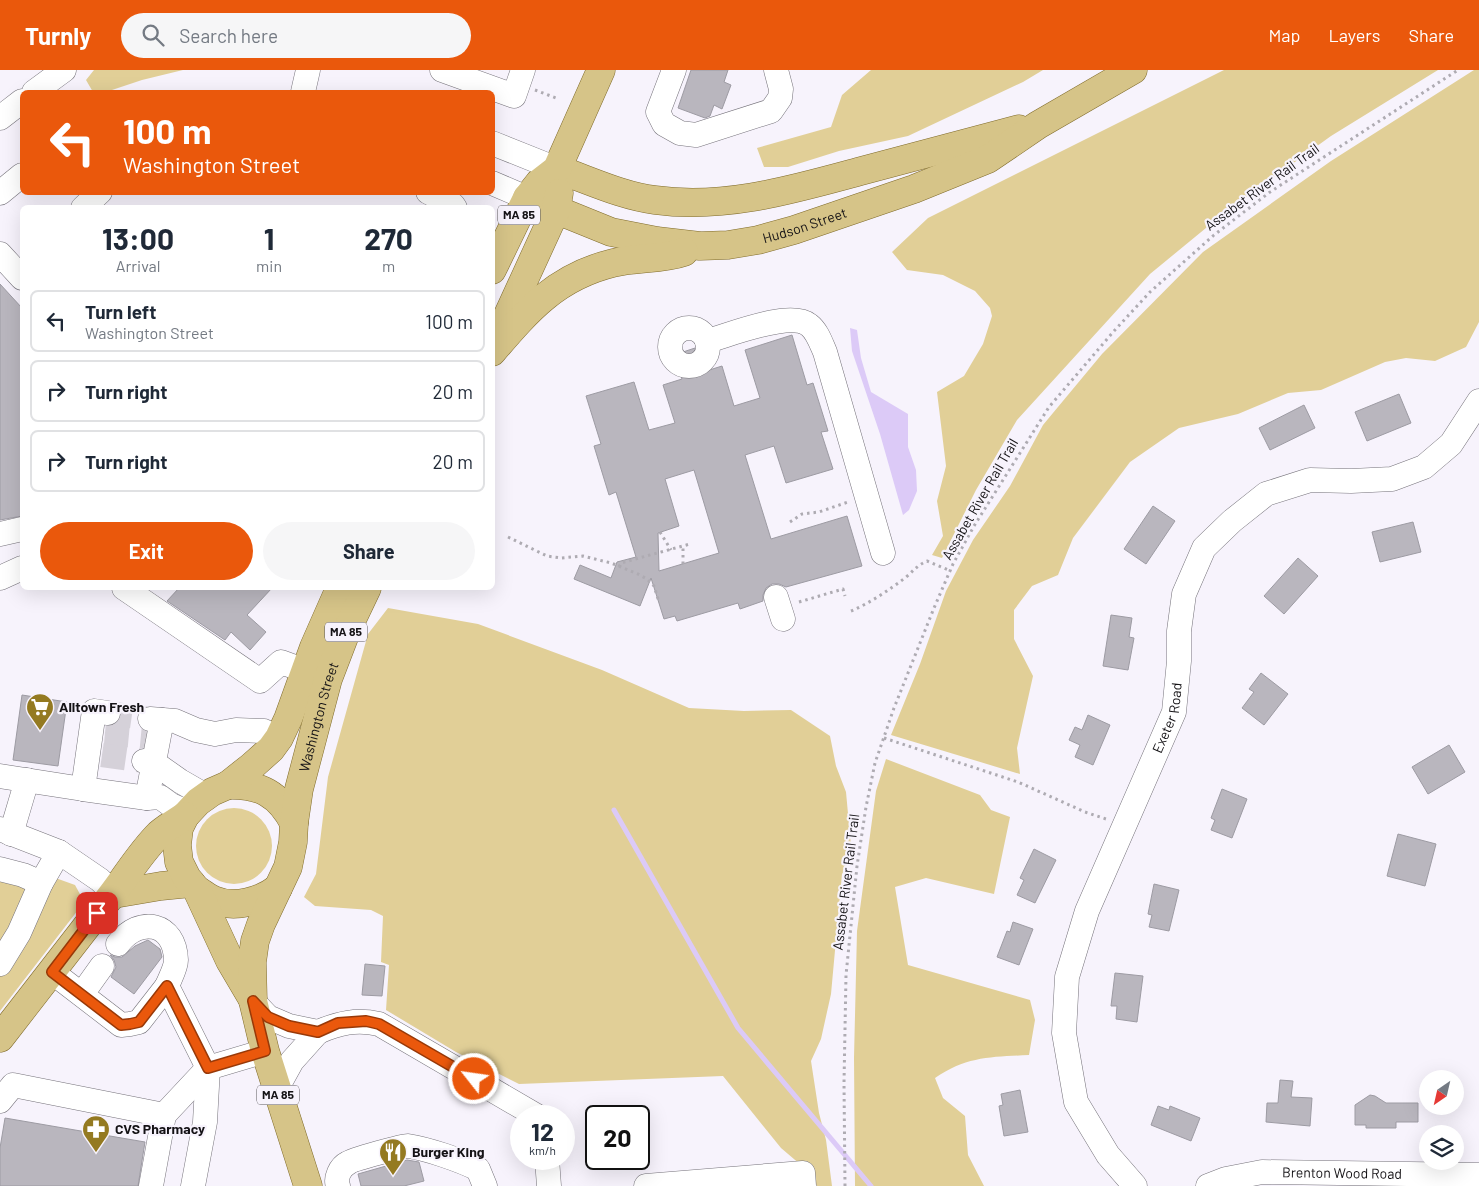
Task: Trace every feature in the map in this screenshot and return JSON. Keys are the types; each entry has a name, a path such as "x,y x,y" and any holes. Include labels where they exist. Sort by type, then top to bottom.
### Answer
{"main road":[{"name":"MA 85","path":"495,264 527,198 540,183 557,169 601,70"},
{"name":"Hudson Street","path":"527,198 612,232 657,241 700,246 728,245 758,240 794,230 914,189 988,159 1038,125 1133,70"},
{"name":"Hudson Street","path":"557,169 623,192 653,200 720,202 744,199 829,181 946,147 1038,125"},
{"name":"MA 85","path":"495,342 556,210 559,190 557,169"},
{"path":"495,349 541,298 577,276 614,263 674,255 700,246"},
{"name":"Washington Street","path":"308,1186 265,1051 253,1001 252,962 255,941 288,866 317,675 339,590"},
{"name":"Washington Street","path":"253,1001 230,961 194,887 179,862 177,845 179,828 202,802 271,749 279,738 288,719 346,632 367,590"},
{"path":"0,1038 97,913 114,894 127,872 160,834 202,802 242,784 268,792 288,810 294,822"},
{"path":"114,894 160,886 194,887 215,901 235,904 254,901 267,896 278,888"}],"street":[{"path":"37,90 64,70"},
{"path":"304,90 308,70"},
{"path":"442,70 514,96 523,70"},
{"path":"674,70 658,112 664,124 680,133 696,135 771,111 780,98 781,89 776,70"},
{"path":"0,118 20,103"},
{"path":"495,144 557,169"},
{"path":"0,193 20,177"},
{"path":"495,184 527,198"},
{"path":"86,205 97,195"},
{"path":"434,195 453,205"},
{"path":"707,341 779,320 796,320 809,324 818,335 825,352 859,476 883,553"},
{"name":"Exeter Road","path":"1135,1186 1108,1155 1076,1102 1064,1033 1067,977 1087,911 1174,712 1179,661 1179,631 1184,594 1204,548 1232,521 1266,494 1310,480 1392,479 1424,467 1451,444 1479,401"},
{"path":"0,534 20,529"},
{"path":"0,578 20,569"},
{"path":"127,590 260,681 281,662 317,675"},
{"path":"147,798 149,761 154,729 175,721 196,730 214,734 236,730 264,731 279,738"},
{"path":"83,789 99,737"},
{"path":"149,761 180,781 202,802"},
{"path":"0,776 147,798 160,797 171,805 202,802"},
{"path":"27,780 6,832 59,852 100,880 114,894"},
{"path":"0,964 19,933 40,883 59,852"},
{"path":"0,869 23,875 40,883"},
{"path":"52,972 121,1025 139,1022 167,986 176,963 171,939 162,930 151,926 139,927 126,934 118,944"},
{"path":"82,994 102,966"},
{"path":"167,986 208,1068 205,1122 193,1186"},
{"path":"253,1001 268,1017 289,1026 318,1032"},
{"path":"276,1090 292,1062 318,1032 338,1023 366,1021 379,1024 518,1105"},
{"path":"151,1186 164,1115 208,1068 265,1051"},
{"path":"0,1101 12,1085 164,1115"},
{"path":"338,1186 336,1182 338,1172 347,1163 406,1146 465,1163 478,1169 485,1186"},
{"path":"548,1170 549,1186"},
{"name":"Brenton Wood Road","path":"1208,1186 1226,1179 1262,1172 1479,1176"},
{"path":"646,1186 803,1173 804,1186"}],"path":[{"name":"Assabet River Rail Trail","path":"845,1186 844,1032 848,956 857,866 866,807 875,763 914,658 951,570 974,526 1050,407 1114,331 1150,292 1188,256 1242,212 1303,169 1458,70"},
{"path":"790,522 802,514 819,512 852,501"},
{"path":"660,532 671,550"},
{"path":"508,537 547,556 560,558 583,556 611,563 647,578 654,586 659,602"},
{"path":"618,567 621,564 690,544"},
{"path":"683,546 683,564"},
{"path":"851,611 893,586 918,565 927,561 951,570"},
{"path":"783,607 842,589 844,596"},
{"path":"884,738 1018,782 1085,812 1123,826"}],"shaded area":[{"path":"94,70 183,70 112,90 92,90 86,80"},
{"path":"871,70 1043,70 1023,82 908,136 839,151 788,167 764,167 757,148 831,127 842,95"},
{"path":"1224,70 1438,70 1331,136 1223,214 1150,274 1017,420 976,490 942,558 932,555 943,536 937,501 946,466 937,392 964,376 983,344 992,316 990,308 975,291 943,275 907,270 892,252 928,218"},
{"path":"1474,70 1479,70 1479,322 1466,347 1435,361 1406,358 1385,362 1321,390 1288,393 1238,414 1179,428 1130,462 1073,538 1058,575 1032,586 1014,610 1014,639 1033,676 1017,748 1020,774 891,735 920,664 946,591 973,540 1010,486 1043,425 1102,354 1203,252 1331,161"},
{"path":"850,328 857,330 861,358 871,392 908,414 908,447 916,470 917,491 909,510 903,515 880,434 852,351"},
{"path":"388,608 478,624 602,670 689,708 744,711 791,710 830,736 836,766 846,792 852,857 842,874 831,994 821,1039 811,1061 819,1113 826,1140 832,1186 817,1186 808,1171 781,1148 723,1076 519,1084 456,1052 386,1010 389,965 381,962 383,916 371,910 315,906 304,897 316,874 328,777 368,634"},
{"path":"886,759 980,795 991,810 1010,817 994,894 926,878 895,887 908,965 1030,1000 1035,1020 1029,1055 980,1059 958,1065 935,1078 943,1098 965,1116 968,1155 984,1186 855,1186 854,1058 857,931 876,791"},
{"path":"234,808 249,811 261,819 269,831 272,846 269,861 261,873 249,881 234,884 219,881 207,873 199,861 196,846 199,831 207,819 219,811"},
{"path":"0,858 75,885 81,896 78,910 0,1011"}],"building":[{"path":"691,70 728,70 724,82 731,85 722,109 714,105 710,116 705,118 678,108"},
{"path":"0,284 20,306 20,516 0,520"},
{"path":"792,335 807,385 813,383 828,431 821,432 833,469 786,483 774,446 745,455 771,539 847,516 862,566 786,587 772,584 766,588 763,601 740,609 738,603 677,621 675,616 664,619 651,578 640,606 574,579 580,565 611,578 617,562 636,557 616,492 609,495 594,446 601,444 586,396 634,382 649,430 675,423 663,385 682,379 674,355 695,348 703,372 722,366 734,406 760,398 745,350","holes":["694,470 719,553 659,571 658,533 679,526 665,479"]},
{"path":"1399,394 1411,423 1367,441 1355,412"},
{"path":"1304,405 1315,428 1270,450 1259,428"},
{"path":"1153,506 1175,521 1146,564 1124,549"},
{"path":"1413,522 1421,552 1380,562 1372,532"},
{"path":"1298,558 1318,576 1284,614 1264,596"},
{"path":"177,590 270,590 247,615 266,632 250,650 231,632 225,640 167,601"},
{"path":"1111,615 1132,618 1129,637 1134,638 1128,670 1103,666"},
{"path":"1261,673 1288,694 1264,725 1242,708 1254,692 1249,689"},
{"name":"Alltown Fresh","path":"22,695 67,702 58,766 13,760"},
{"path":"1088,715 1110,725 1093,765 1075,757 1080,745 1069,740 1075,727 1082,730"},
{"path":"1449,745 1465,772 1428,794 1412,767"},
{"path":"1222,789 1247,799 1232,838 1211,830 1215,820 1211,818"},
{"path":"1398,834 1436,844 1425,886 1387,876"},
{"path":"1034,849 1056,860 1035,903 1017,895 1024,880 1020,878"},
{"path":"1154,884 1179,890 1169,931 1149,927 1152,915 1148,914"},
{"path":"1013,922 1033,929 1019,965 997,957 1007,931 1010,932"},
{"path":"148,940 160,949 162,957 134,994 111,977 116,967 110,955 122,957 135,946"},
{"path":"365,964 385,966 382,996 362,995"},
{"path":"1115,973 1143,976 1137,1022 1116,1019 1117,1006 1111,1006"},
{"path":"1280,1080 1293,1081 1291,1097 1312,1098 1310,1126 1266,1122 1267,1103 1278,1103"},
{"path":"1020,1090 1028,1132 1004,1136 999,1106 1003,1105 1001,1094"},
{"path":"1370,1095 1386,1103 1418,1103 1418,1122 1396,1122 1396,1128 1366,1128 1366,1125 1355,1125 1355,1105"},
{"path":"1158,1106 1169,1110 1170,1106 1200,1118 1191,1141 1151,1125"},
{"path":"5,1118 145,1142 138,1186 0,1186 0,1148"},
{"name":"Burger King","path":"407,1160 419,1162 424,1181 404,1186 361,1186 358,1174"}],"waterway":[{"path":"614,810 738,1028 871,1186"}],"tunnel":[{"path":"108,713 150,719"},
{"path":"105,733 147,737"},
{"path":"102,755 144,761"}],"place":[{"name":"Alltown Fresh","path":"40,731"},
{"name":"CVS Pharmacy","path":"96,1153"},
{"name":"Burger King","path":"393,1176"}],"route":[{"path":"97,913 52,972 121,1025 139,1022 167,986 208,1068 265,1051 253,1001 268,1017 289,1026 318,1032 338,1023 366,1021 379,1024 474,1079"}]}
